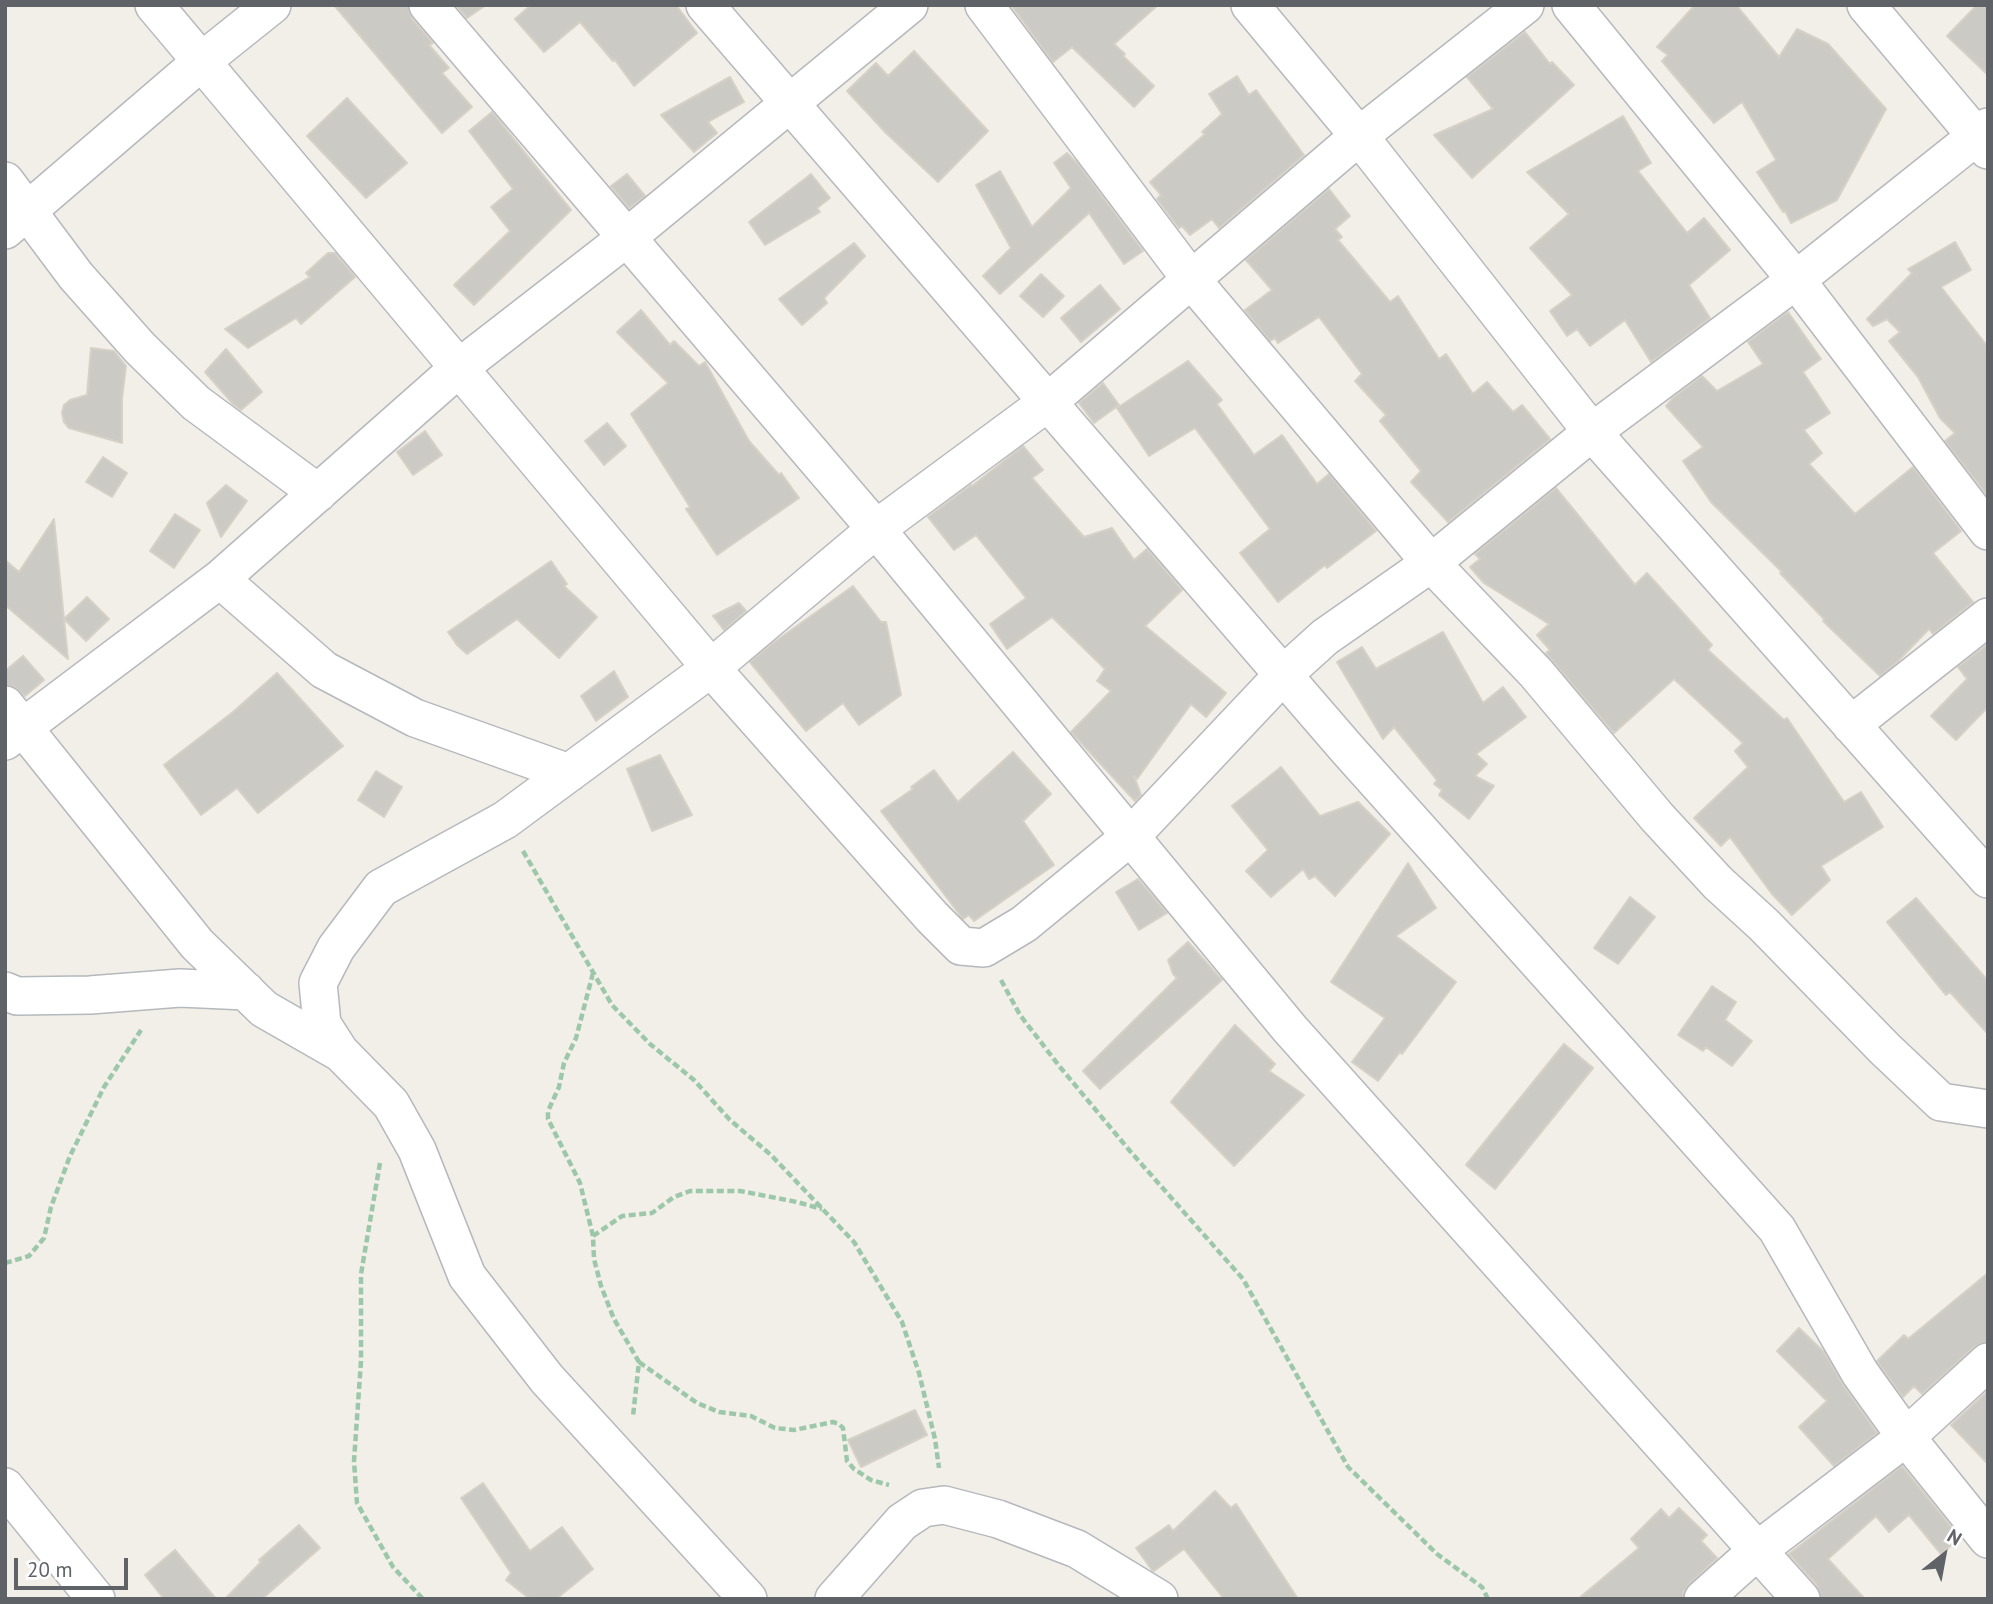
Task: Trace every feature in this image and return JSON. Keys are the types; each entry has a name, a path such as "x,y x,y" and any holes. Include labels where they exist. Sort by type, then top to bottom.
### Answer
{"street":[{"path":"153,5 711,668 932,917 961,946 984,948 1024,924 1131,836 1283,675 1325,637 1432,563 1592,432 1984,138 1866,5"},
{"path":"17,220 202,61 272,5"},
{"path":"428,5 625,239 876,529 1290,1028 1801,1599"},
{"path":"705,5 1283,675 1777,1229 1860,1373 1906,1437 1988,1539"},
{"path":"340,1052 264,1009 197,944 11,724 220,579 460,367 625,239 909,5"},
{"path":"984,5 1190,278 1432,563 1536,673 1657,817 1718,883 1823,983 1885,1049 1941,1102 1988,1110"},
{"path":"1250,5 1359,136 1592,432 1988,879"},
{"path":"748,1599 547,1379 467,1276 417,1150 391,1104 340,1052 322,1024 318,983 336,948 381,888 505,820 711,668 876,529 1048,402 1359,136 1525,5"},
{"path":"1571,5 1796,280 1988,531"},
{"path":"5,181 17,220 76,276 140,348 196,403 318,493"},
{"path":"220,579 324,670 415,718 569,773"},
{"path":"1851,725 1988,617"},
{"path":"5,991 18,996 90,995 180,988 246,991"},
{"path":"1703,1599 1758,1550 1906,1437 1988,1362"},
{"path":"5,1487 96,1599"},
{"path":"834,1599 902,1522 923,1508 944,1505 998,1519 1077,1549 1159,1599"}],"path":[{"path":"505,820 612,1004 650,1044 694,1080 730,1121 771,1155 854,1242 902,1322 919,1373 935,1439 944,1505"},
{"path":"984,948 1028,1026 1130,1151 1243,1279 1348,1467 1437,1554 1482,1587 1488,1599"},
{"path":"593,972 576,1038 564,1063 559,1087 548,1111 548,1119 580,1183 593,1236 594,1259 601,1286 614,1319 639,1362 688,1397 719,1412 751,1416 775,1428 794,1430 833,1422 839,1424 843,1428 847,1461 854,1469 872,1480 892,1486"},
{"path":"5,1263 29,1256 44,1238 51,1207 70,1156 104,1087 141,1030 180,988"},
{"path":"391,1104 361,1274 360,1361 354,1461 357,1503 393,1567 423,1599"},
{"path":"593,1236 622,1216 652,1213 674,1197 690,1191 740,1191 824,1210"},
{"path":"629,1468 639,1362"}],"building":[{"path":"334,5 408,5 412,19 433,43 429,45 449,68 442,73 472,107 442,133"},
{"path":"456,5 486,5 467,18"},
{"path":"531,5 676,5 697,33 634,86 615,60 613,61 580,22 544,52 515,19"},
{"path":"1011,5 1158,5 1114,44 1154,86 1134,107 1072,47 1053,62"},
{"path":"1695,5 1736,5 1779,57 1797,29 1828,44 1886,109 1837,200 1791,223 1757,172 1776,160 1742,102 1714,123 1662,61 1668,55 1657,47"},
{"path":"1977,5 1988,5 1988,75 1947,36"},
{"path":"1525,32 1550,64 1552,62 1574,85 1472,178 1434,135 1493,109 1467,77"},
{"path":"914,51 988,131 938,182 886,133 847,91 876,63 888,76"},
{"path":"1237,76 1249,95 1256,90 1304,155 1219,228 1212,219 1190,235 1182,226 1179,228 1157,199 1161,195 1150,182 1205,134 1202,132 1222,114 1209,94"},
{"path":"730,77 744,102 708,122 717,133 694,152 661,115"},
{"path":"347,98 407,163 366,198 307,136"},
{"path":"492,112 571,210 474,305 454,285 510,231 491,207 513,189 469,131"},
{"path":"1623,116 1651,163 1638,171 1687,233 1704,218 1730,250 1689,285 1710,318 1651,362 1625,320 1590,346 1577,329 1567,336 1550,311 1572,295 1530,248 1569,214 1527,172"},
{"path":"1067,153 1143,251 1124,264 1089,213 1000,294 983,276 1011,248 976,185 1000,171 1032,227 1071,188 1054,163"},
{"path":"627,174 645,196 629,208 611,186"},
{"path":"811,174 830,198 817,208 820,212 765,245 749,222"},
{"path":"1329,189 1350,216 1335,229 1342,237 1338,240 1390,302 1398,296 1439,359 1446,354 1473,394 1487,382 1513,412 1522,405 1550,439 1448,522 1411,482 1421,471 1380,421 1386,415 1355,381 1362,374 1319,317 1278,343 1275,338 1270,341 1245,310 1272,290 1246,260"},
{"path":"1955,242 1971,270 1941,287 1988,347 1988,496 1945,441 1955,433 1940,418 1918,377 1889,341 1900,332 1887,319 1873,326 1867,319 1912,273 1908,269"},
{"path":"854,243 865,256 824,298 827,303 802,325 779,299"},
{"path":"328,253 335,253 355,277 301,324 296,318 248,348 225,329 310,277 306,273"},
{"path":"1041,274 1064,296 1043,317 1020,296"},
{"path":"1100,285 1120,309 1081,342 1061,318"},
{"path":"641,310 670,345 674,341 699,366 705,362 749,441 779,475 781,473 799,498 717,555 686,509 690,507 631,414 668,383 617,332"},
{"path":"1788,312 1821,359 1803,372 1830,413 1804,430 1822,453 1809,464 1855,514 1913,467 1961,531 1933,553 1973,602 1933,634 1929,629 1880,676 1823,621 1780,573 1782,572 1711,502 1683,461 1703,447 1666,406 1702,376 1717,391 1763,364 1748,342"},
{"path":"91,348 114,351 126,366 122,399 122,443 69,428 64,422 64,405 70,400 87,395"},
{"path":"226,349 262,392 241,410 205,372"},
{"path":"1188,361 1222,400 1217,404 1254,455 1282,435 1317,484 1329,474 1376,531 1327,568 1325,565 1278,602 1240,553 1270,529 1195,428 1149,456 1117,408"},
{"path":"1103,383 1119,405 1094,423 1079,403"},
{"path":"607,423 626,446 604,465 585,441"},
{"path":"425,431 442,455 413,475 397,452"},
{"path":"1023,446 1043,470 1032,478 1084,537 1112,528 1134,560 1147,549 1182,590 1145,626 1226,693 1206,717 1191,704 1137,779 1134,776 1141,795 1135,801 1071,732 1111,691 1097,681 1105,669 1052,617 1007,649 990,624 1026,598 976,535 954,550 928,517"},
{"path":"103,457 127,473 112,497 86,482"},
{"path":"226,485 247,501 221,537 207,503"},
{"path":"1556,488 1635,585 1647,573 1712,645 1708,650 1784,720 1787,718 1844,802 1861,792 1883,827 1821,866 1830,880 1792,915 1772,894 1730,837 1721,846 1694,818 1748,767 1735,751 1743,743 1674,679 1614,733 1546,653 1550,650 1537,635 1549,624 1484,583 1470,567 1480,559 1475,554"},
{"path":"175,514 200,530 174,568 150,551"},
{"path":"54,519 68,659 5,605 5,560 19,572"},
{"path":"551,561 567,584 564,586 597,617 559,658 517,619 467,654 457,645 448,632"},
{"path":"853,586 881,622 886,622 901,695 859,725 843,703 806,731 750,662"},
{"path":"87,597 109,619 86,641 64,619"},
{"path":"739,603 746,611 724,630 713,616"},
{"path":"1443,632 1483,703 1503,687 1526,717 1476,754 1487,764 1475,776 1494,786 1469,819 1439,795 1442,790 1434,784 1437,780 1394,727 1383,739 1337,662 1362,647 1376,669"},
{"path":"1988,644 1988,707 1956,740 1931,716 1967,679 1958,667"},
{"path":"23,656 44,680 25,696 13,686 5,685 5,671"},
{"path":"614,671 628,697 596,721 581,696"},
{"path":"277,673 343,746 258,813 237,788 201,815 164,765 233,712"},
{"path":"1013,752 1051,794 1023,821 1054,865 974,921 969,915 963,919 881,811 913,789 911,787 934,770 958,802"},
{"path":"660,755 692,815 652,831 627,769"},
{"path":"1281,767 1320,816 1358,802 1390,834 1335,896 1315,876 1309,879 1303,869 1271,897 1246,871 1268,850 1232,806"},
{"path":"376,771 402,787 384,817 358,800"},
{"path":"1408,863 1436,908 1396,936 1456,982 1402,1054 1400,1052 1378,1081 1352,1062 1385,1018 1331,982"},
{"path":"1138,879 1167,913 1139,930 1116,892"},
{"path":"1630,897 1655,917 1618,964 1594,948"},
{"path":"1916,898 1988,981 1988,1034 1950,992 1946,995 1887,922"},
{"path":"1188,942 1222,980 1100,1089 1083,1071 1177,978 1168,960"},
{"path":"1712,986 1736,1002 1725,1020 1752,1041 1732,1066 1706,1047 1703,1051 1678,1035"},
{"path":"1235,1025 1275,1064 1269,1071 1304,1095 1234,1166 1171,1102"},
{"path":"1564,1044 1593,1068 1495,1189 1466,1165"},
{"path":"1988,1273 1988,1342 1974,1347 1922,1394 1914,1386 1903,1397 1877,1361 1904,1335 1908,1339"},
{"path":"1799,1328 1824,1352 1843,1385 1877,1433 1834,1466 1799,1427 1827,1401 1777,1351"},
{"path":"1988,1391 1988,1464 1951,1425"},
{"path":"915,1410 927,1435 861,1467 848,1440"},
{"path":"1902,1466 1960,1538 1941,1554 1909,1515 1889,1532 1876,1516 1828,1559 1865,1599 1821,1599 1817,1585 1789,1554"},
{"path":"483,1483 530,1551 562,1527 593,1569 556,1599 530,1599 506,1580 511,1573 461,1498"},
{"path":"1215,1491 1231,1508 1236,1504 1298,1599 1224,1599 1184,1549 1152,1570 1136,1548 1169,1525 1173,1531"},
{"path":"1679,1508 1707,1535 1701,1541 1717,1558 1689,1584 1683,1592 1683,1599 1578,1599 1639,1548 1631,1539 1661,1509 1669,1518"},
{"path":"299,1525 320,1548 262,1599 225,1599 261,1562 259,1560"},
{"path":"175,1550 216,1599 164,1599 145,1575"}]}
